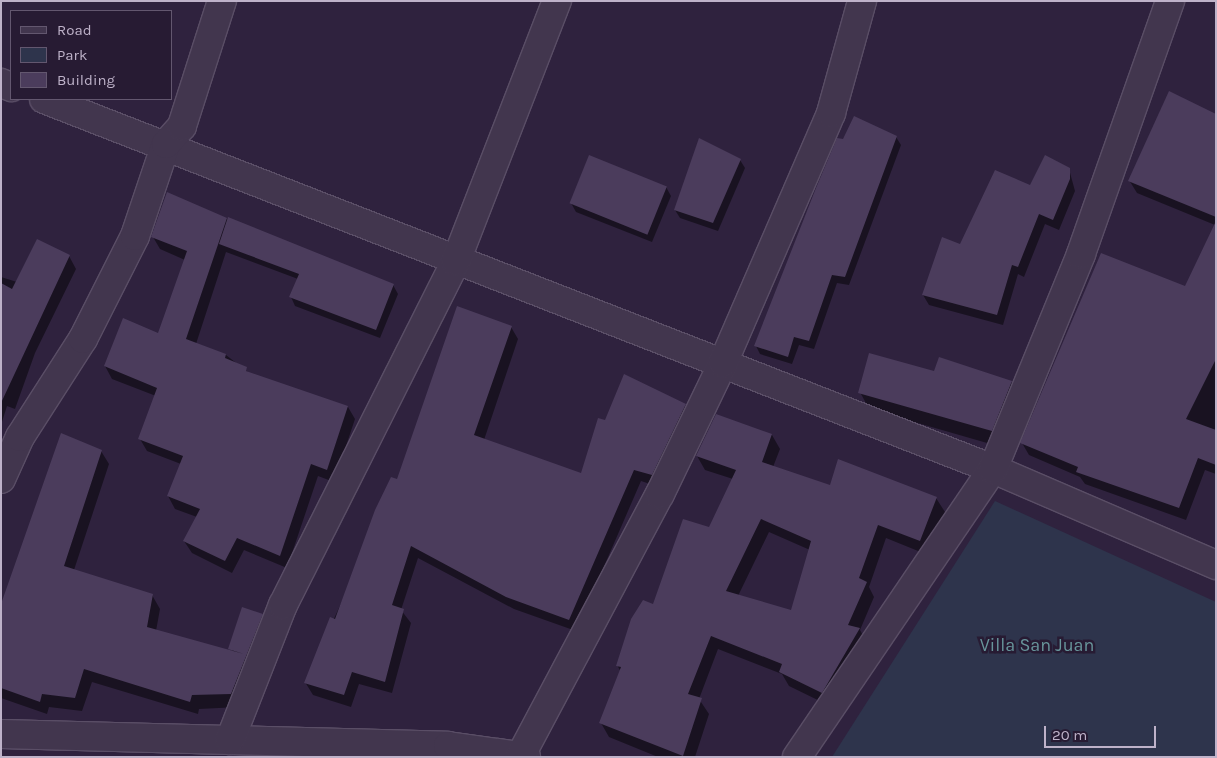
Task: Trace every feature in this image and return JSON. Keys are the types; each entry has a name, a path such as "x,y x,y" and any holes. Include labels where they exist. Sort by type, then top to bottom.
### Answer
{"street":[{"path":"1,478 20,437 83,339 135,236 166,144 182,126 222,1"},
{"path":"230,740 283,605 456,261 557,1"},
{"path":"1,734 448,746 523,756 660,494 723,364 831,113 862,1"},
{"path":"797,757 992,469 1081,254 1170,1"},
{"path":"47,100 166,144 456,261 992,469 1216,565"}],"green space":[{"name":"Villa San Juan","path":"995,501 1216,602 1216,757 832,757"}],"building":[{"path":"1169,91 1216,114 1216,217 1128,181"},
{"path":"854,116 897,136 845,277 832,275 809,341 794,337 788,357 754,346 837,138 843,139"},
{"path":"699,138 741,159 713,223 674,210"},
{"path":"589,155 667,186 647,235 570,203"},
{"path":"1045,155 1070,168 1070,179 1053,220 1039,214 1018,267 1012,265 997,315 922,295 942,237 960,244 995,170 1030,185"},
{"path":"167,192 227,218 186,339 226,354 225,358 247,367 246,371 348,406 327,470 311,464 280,556 237,538 225,561 183,541 200,509 167,496 183,456 138,439 157,388 104,366 123,318 158,333 187,251 151,237"},
{"path":"228,217 394,284 376,330 289,297 299,274 219,244"},
{"path":"1216,221 1216,359 1186,419 1216,430 1216,465 1198,458 1179,508 1076,472 1078,467 1020,443 1101,253 1185,286"},
{"path":"37,239 70,255 1,403 1,283 12,289"},
{"path":"457,306 512,326 474,435 581,473 598,418 605,420 624,374 686,404 652,475 634,470 569,620 506,597 411,546 392,605 404,609 385,682 352,672 344,695 304,683 330,617 335,619 375,510 391,477 397,479"},
{"path":"869,353 934,371 939,357 1012,381 992,431 858,393"},
{"path":"716,414 772,434 762,462 830,485 838,459 937,497 920,541 878,525 859,578 867,582 848,625 860,628 822,693 779,672 782,664 711,636 688,694 702,698 683,756 599,723 621,667 616,666 631,619 643,600 653,604 683,519 709,527 736,470 696,456","holes":["761,519 811,541 791,610 726,591"]},
{"path":"61,433 102,450 64,566 153,594 147,627 244,654 228,649 242,607 263,614 231,694 192,695 190,702 84,669 75,698 42,694 40,702 1,688 1,604"}]}
